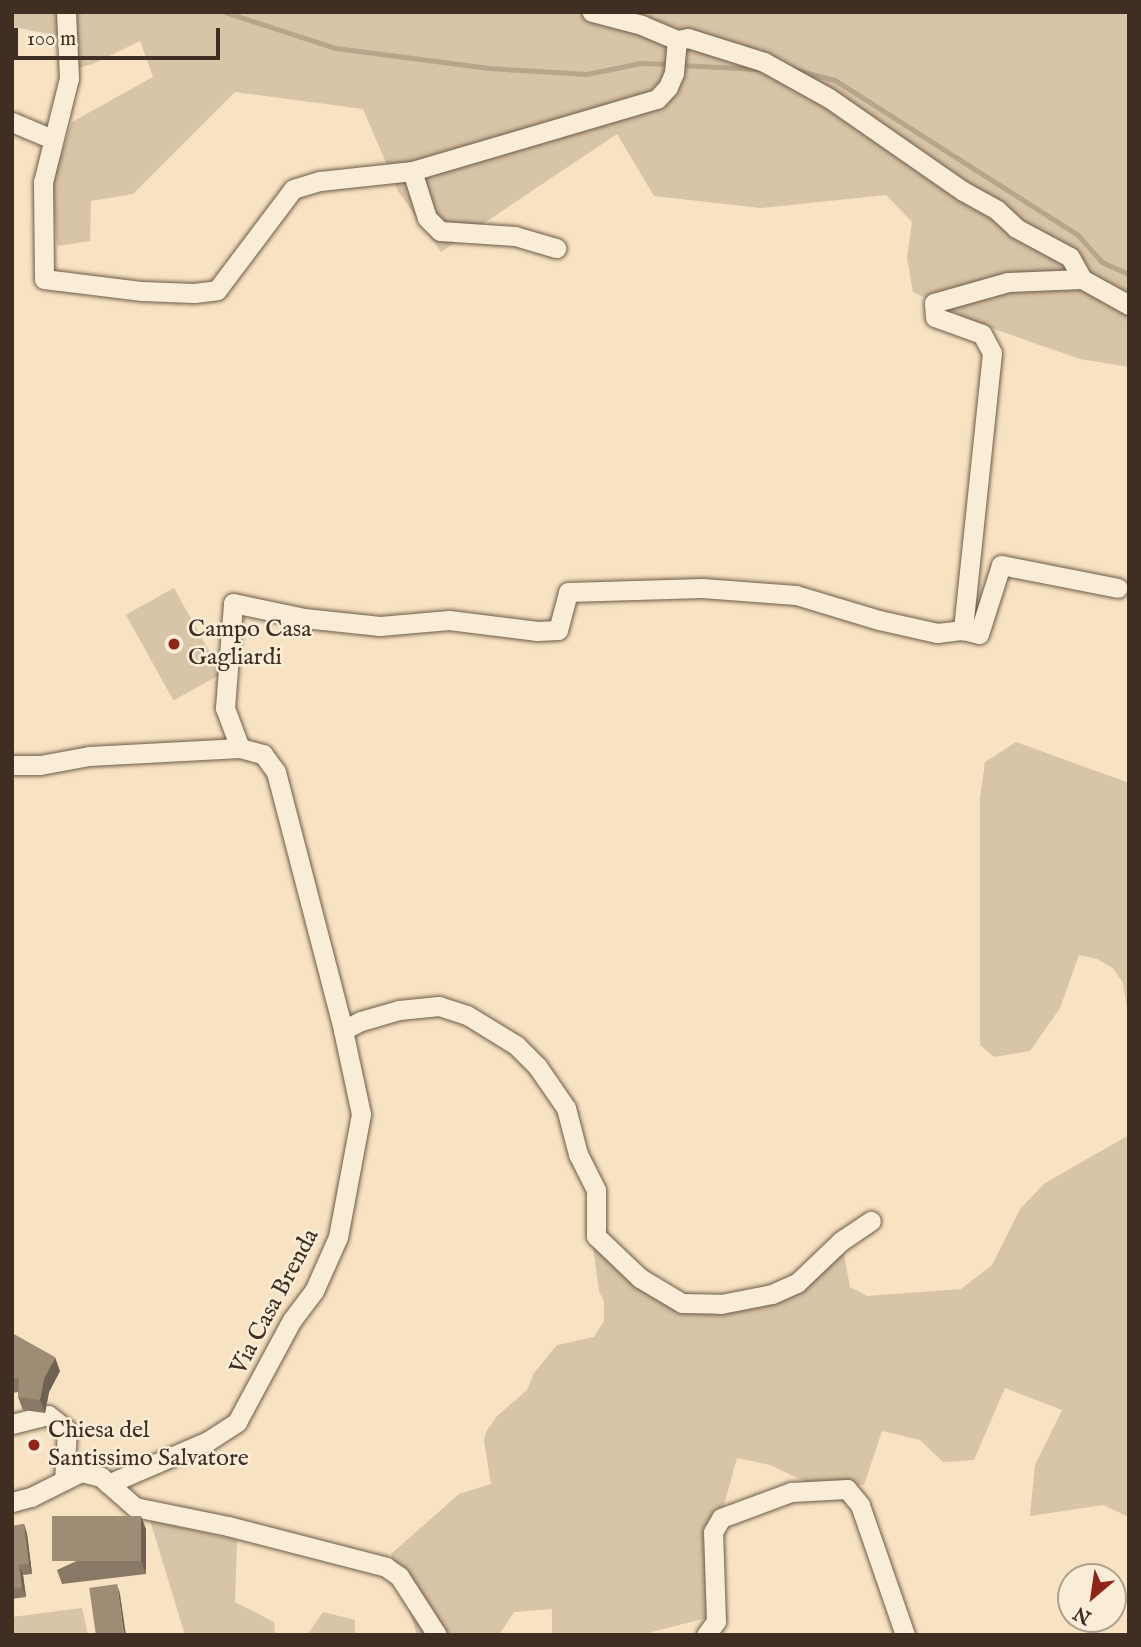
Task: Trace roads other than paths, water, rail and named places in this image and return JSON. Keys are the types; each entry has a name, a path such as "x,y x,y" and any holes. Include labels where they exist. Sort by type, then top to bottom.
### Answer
{"street":[{"path":"66,12 69,78 43,182 44,279 142,291 194,293 216,290 293,189 320,181 412,171 657,99 668,87 674,73 677,46 688,38 764,62 783,75 829,98 963,191 997,210 1016,228 1070,257 1082,279 1129,306"},
{"path":"592,12 642,25 677,46"},
{"path":"12,122 52,139"},
{"path":"412,171 427,218 440,231 515,236 556,248"},
{"path":"963,630 992,353 982,334 934,317 934,303 1008,282 1082,279"},
{"path":"12,765 40,765 89,756 240,748 225,708 233,603 304,618 380,626 449,620 537,631 558,630 568,592 702,588 796,595 879,620 937,633 963,630 979,634 1001,565 1118,588"},
{"name":"Via Casa Brenda","path":"108,1484 208,1441 237,1422 292,1320 314,1291 338,1237 361,1114 343,1030 276,772 262,754 240,748"},
{"path":"343,1030 399,1010 439,1006 467,1015 516,1045 537,1066 566,1108 578,1154 596,1190 596,1236 640,1278 682,1303 721,1304 772,1294 797,1283 841,1241 870,1221"},
{"path":"12,1424 48,1415 67,1430 64,1480"},
{"path":"12,1502 31,1497 81,1472 100,1477 135,1507 228,1526 387,1567 399,1576 437,1635"},
{"path":"706,1635 716,1621 713,1532 721,1518 791,1492 847,1489 860,1505 905,1635"}],"waterway":[{"path":"225,12 336,48 489,68 587,74 640,63 668,64"},
{"path":"680,65 759,69"},
{"path":"792,69 835,80 1078,235 1102,262 1129,274"}],"place":[{"name":"Campo Casa Gagliardi","path":"174,644"},
{"name":"Chiesa del Santissimo Salvatore","path":"34,1445"}]}
